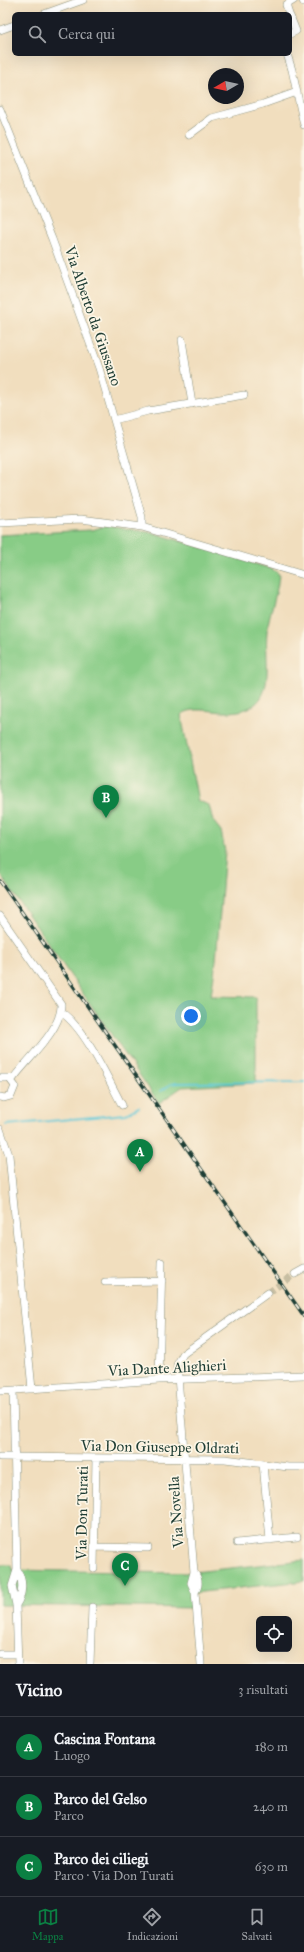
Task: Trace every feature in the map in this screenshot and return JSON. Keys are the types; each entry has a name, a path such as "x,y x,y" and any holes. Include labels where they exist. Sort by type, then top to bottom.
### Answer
{"street":[{"path":"50,12 83,0"},
{"path":"289,12 286,5 294,0"},
{"path":"292,20 296,31 292,33"},
{"path":"0,30 12,26"},
{"path":"288,56 304,124"},
{"path":"189,135 212,118 297,92"},
{"name":"Via Alberto da Giussano","path":"0,109 57,254 99,368 142,517 142,527"},
{"path":"182,340 192,404"},
{"path":"114,420 148,411 244,396"},
{"path":"0,523 81,519 142,527 304,576"},
{"path":"0,916 61,1004 61,1012 57,1024 12,1080"},
{"path":"61,1012 70,1018 89,1046 122,1105"},
{"path":"0,1078 6,1077 12,1080 15,1086 13,1093 8,1097 0,1097"},
{"path":"0,1129 9,1155 32,1389"},
{"path":"159,1380 162,1262"},
{"path":"295,1274 304,1268"},
{"path":"105,1282 162,1281"},
{"name":"Via Novella","path":"201,1664 195,1592 199,1582 194,1572 177,1365 183,1354 268,1293"},
{"name":"Via Dante Alighieri","path":"0,1391 178,1379 304,1375"},
{"path":"13,1391 17,1570 12,1586 16,1605 18,1664"},
{"name":"Via Don Giuseppe Oldrati","path":"0,1457 225,1459 304,1467"},
{"name":"Via Don Turati","path":"94,1568 96,1458"},
{"path":"263,1464 270,1540"},
{"path":"237,1543 297,1537"},
{"path":"94,1548 148,1548"},
{"path":"90,1664 92,1607"},
{"path":"0,1654 17,1654"}],"green space":[{"path":"107,526 154,533 272,569 279,574 267,631 267,671 266,684 263,694 256,703 245,709 229,712 191,710 181,715 198,801 209,805 213,821 221,831 225,851 216,960 211,996 256,997 256,1083 182,1087 159,1103 0,874 0,535 91,530"},
{"path":"304,1560 304,1581 193,1593 194,1608 0,1605 0,1565 11,1565 12,1570 185,1573"}],"waterway":[{"path":"161,1091 171,1084 177,1083 304,1082"},
{"path":"6,1125 126,1114 139,1107"}],"tunnel":[{"path":"268,1293 295,1274"}],"railway":[{"path":"0,881 304,1316"}],"place":[{"name":"Parco del Gelso","path":"106,818"},
{"name":"Cascina Fontana","path":"140,1172"},
{"name":"Parco dei ciliegi","path":"125,1586"}]}
